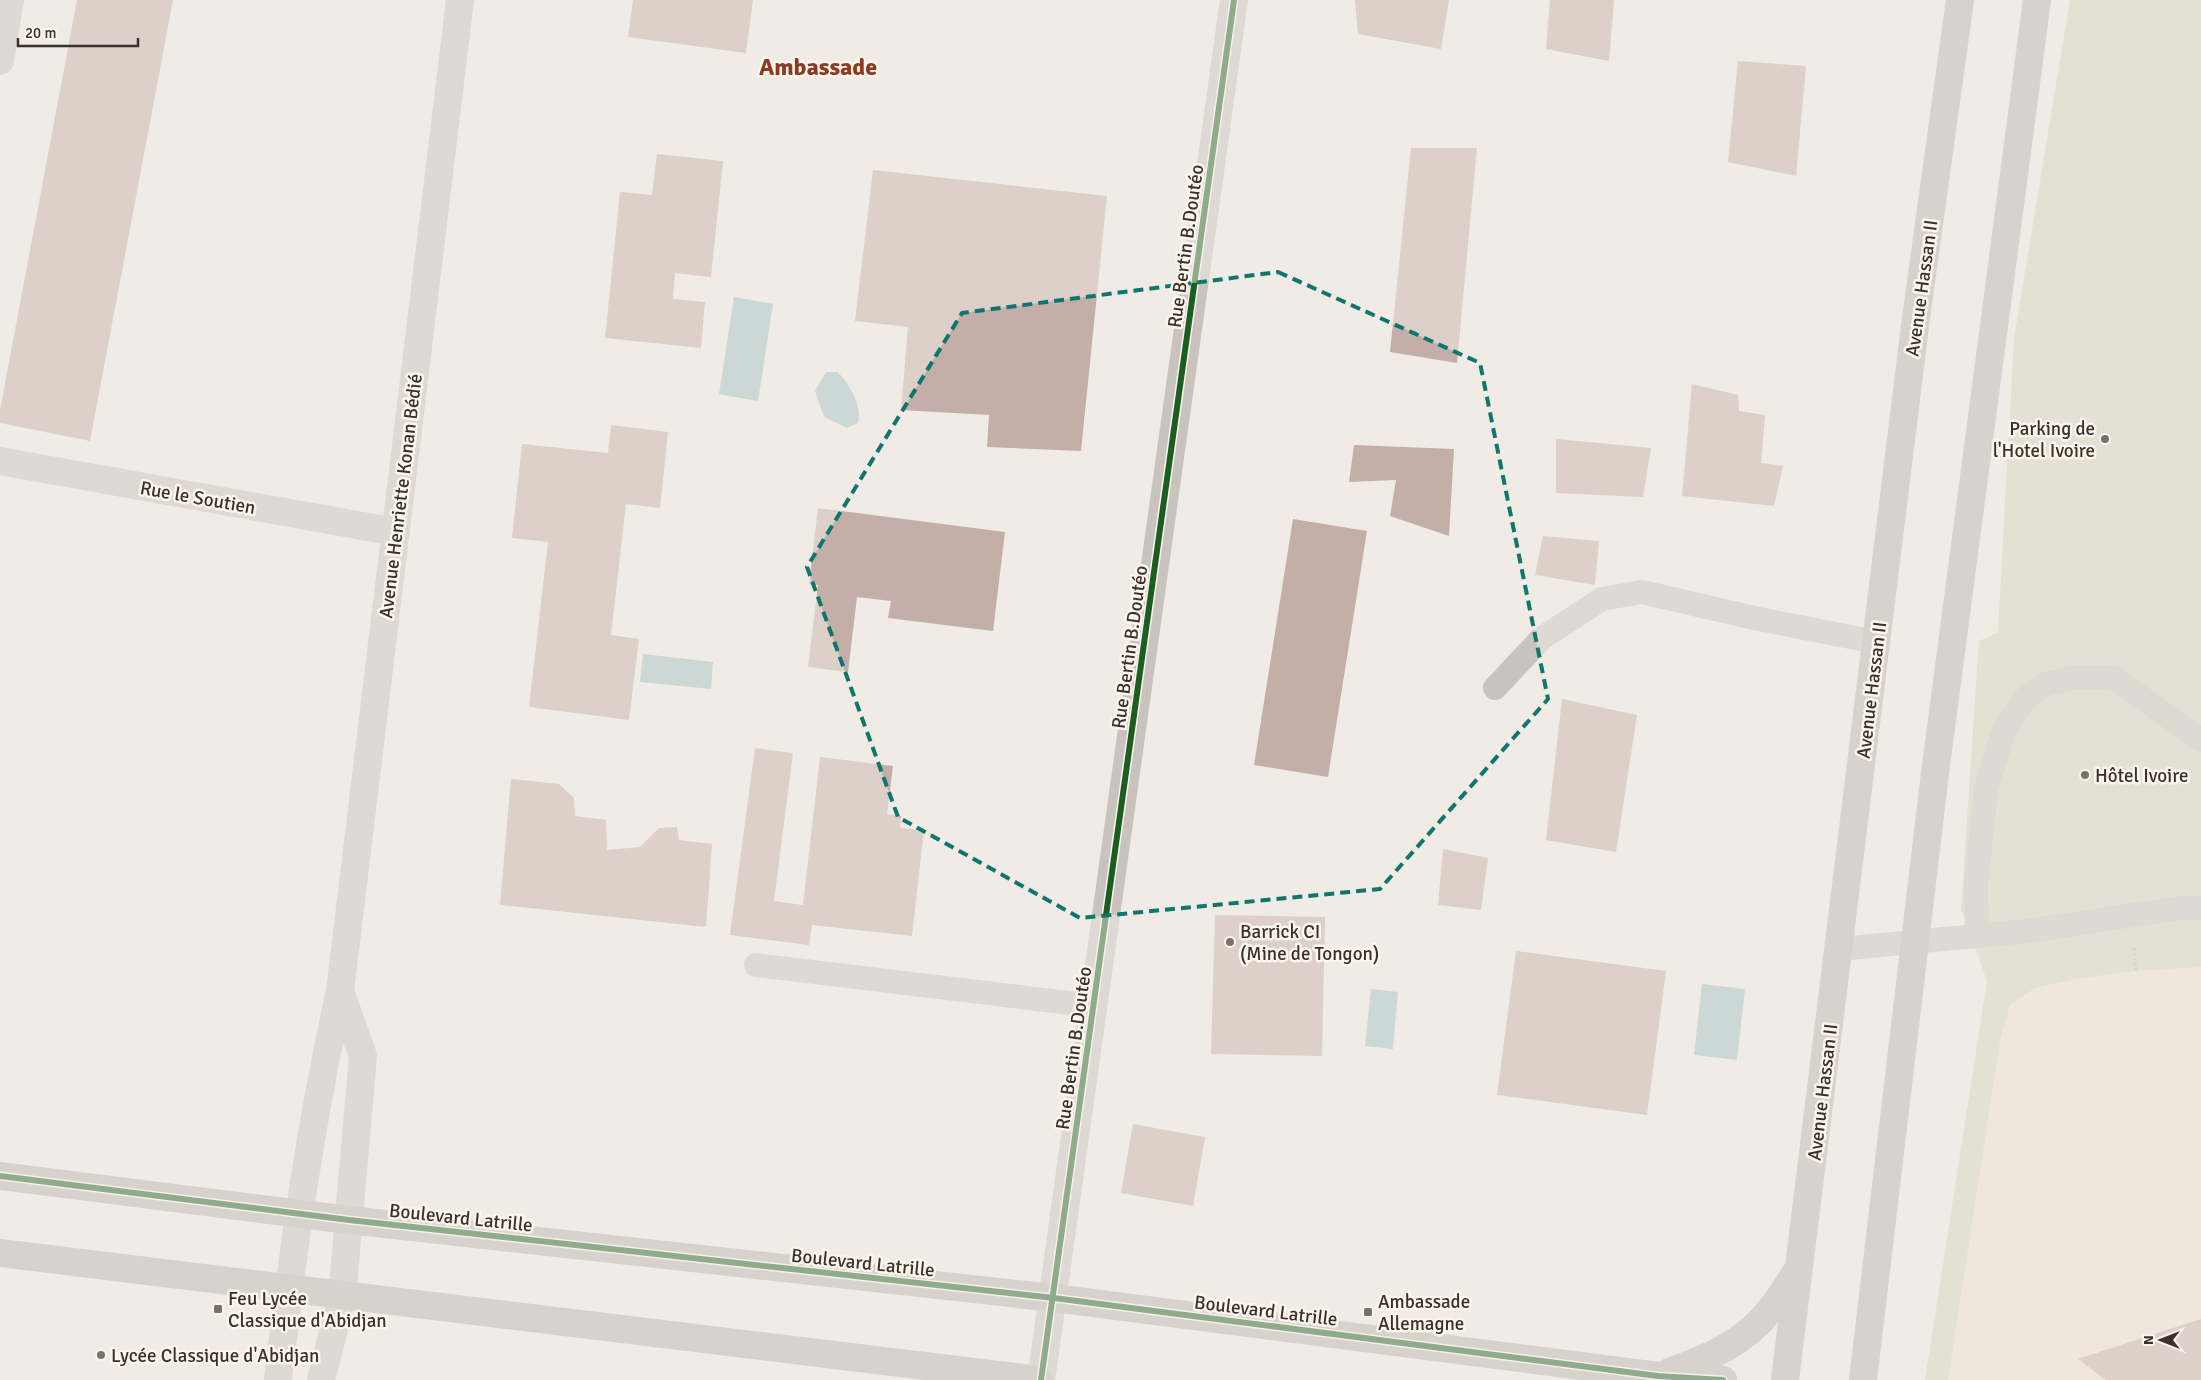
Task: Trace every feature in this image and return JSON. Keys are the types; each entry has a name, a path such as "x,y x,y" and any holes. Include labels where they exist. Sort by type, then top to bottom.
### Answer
{"street":[{"path":"0,61 10,0"},
{"name":"Avenue Henriette Konan Bédié","path":"278,1380 298,1213 327,1050 340,991 460,0"},
{"name":"Rue Bertin B.Doutéo","path":"1040,1380 1054,1298 1234,0"},
{"name":"Avenue Hassan II","path":"1785,1380 1916,318 1960,0"},
{"path":"1863,1380 1935,773 2037,0"},
{"name":"Rue le Soutien","path":"0,461 396,532"},
{"name":"Avenue Henriette Konan Bédié","path":"321,1380 342,1296 363,1056 340,991"},
{"name":"Boulevard Latrille","path":"0,1176 350,1220 1054,1298 1658,1376 1723,1380"},
{"path":"0,1253 288,1290 1040,1380"},
{"path":"1658,1376 1706,1359 1740,1339 1769,1312 1800,1267"}],"lane":[{"path":"1495,688 1542,638 1602,599 1642,592 1754,618 1876,642"},
{"path":"1976,935 1976,886 1986,789 2004,730 2026,698 2045,684 2078,677 2114,678 2201,740"},
{"path":"1839,949 2028,931 2180,908 2201,908"},
{"path":"756,964 1094,1006"}],"path":[{"path":"2134,947 2136,970"}],"highlighted area":[{"path":"1278,272 1480,363 1548,699 1380,889 1080,918 898,817 807,567 962,313"}],"green space":[{"name":"Hôtel Ivoire","path":"2070,0 2201,0 2201,1380 1925,1380 1987,981 1961,909 1979,641 1998,632 2014,338"}],"shaded area":[{"path":"2201,967 2201,1319 2078,1359 2106,1380 1948,1380 2000,1041 2010,1005 2035,988 2081,978 2136,971"}],"water":[{"path":"734,297 773,304 758,401 719,394"},
{"path":"826,372 838,372 847,383 857,403 858,423 847,428 824,417 815,391"},
{"path":"643,654 713,662 711,689 640,682"},
{"path":"1702,984 1745,989 1737,1060 1694,1055"},
{"path":"1371,989 1398,992 1393,1049 1365,1046"}],"building":[{"path":"77,0 173,0 90,441 0,423 0,410"},
{"path":"633,0 753,0 746,53 628,37"},
{"path":"1355,0 1449,0 1441,49 1358,34"},
{"path":"1550,0 1614,0 1609,61 1546,49"},
{"path":"1738,61 1806,66 1796,176 1728,162"},
{"path":"1411,148 1477,148 1457,363 1390,352"},
{"path":"657,154 723,161 711,277 675,273 673,299 705,302 701,348 605,338 620,192 652,195"},
{"path":"873,170 1107,196 1081,451 987,447 989,415 901,410 908,327 855,321"},
{"path":"1692,384 1738,395 1739,411 1765,415 1761,463 1783,466 1774,506 1682,496"},
{"path":"611,425 668,432 660,508 626,504 611,635 639,639 629,720 529,707 548,542 512,538 522,444 608,453"},
{"path":"1556,439 1651,448 1643,497 1556,493"},
{"path":"1354,445 1454,449 1449,536 1390,516 1396,480 1349,482"},
{"path":"818,508 1005,532 993,631 888,618 891,601 857,597 848,672 808,667 818,585 809,584"},
{"path":"1293,519 1367,531 1328,777 1254,765"},
{"path":"1543,536 1599,541 1595,585 1535,575"},
{"path":"1562,699 1637,715 1616,852 1546,840"},
{"path":"755,748 793,753 774,901 803,905 820,757 893,766 887,814 901,816 900,828 924,830 912,936 812,925 809,945 730,935"},
{"path":"511,779 559,784 574,798 575,816 606,820 607,850 640,847 659,828 677,827 679,840 712,844 706,927 500,905"},
{"path":"1443,849 1488,858 1481,910 1438,905"},
{"path":"1215,915 1325,917 1322,1056 1211,1054"},
{"path":"1516,951 1666,971 1647,1115 1497,1095"},
{"path":"1133,1124 1205,1137 1193,1206 1121,1193"},
{"path":"2201,1319 2201,1380 2106,1380 2078,1359"}],"cycle path":[{"path":"1041,1380 1234,0"},
{"path":"0,1176 349,1220 1054,1298 1658,1376 1723,1380"}],"place":[{"name":"Parking de l'Hotel Ivoire","path":"2105,439"},
{"name":"Hôtel Ivoire","path":"2085,775"},
{"name":"Barrick CI (Mine de Tongon)","path":"1230,942"},
{"name":"Feu Lycée Classique d'Abidjan","path":"218,1309"},
{"name":"Ambassade Allemagne","path":"1368,1312"},
{"name":"Lycée Classique d'Abidjan","path":"101,1355"}],"district":[{"name":"Ambassade","path":"818,67"}]}
